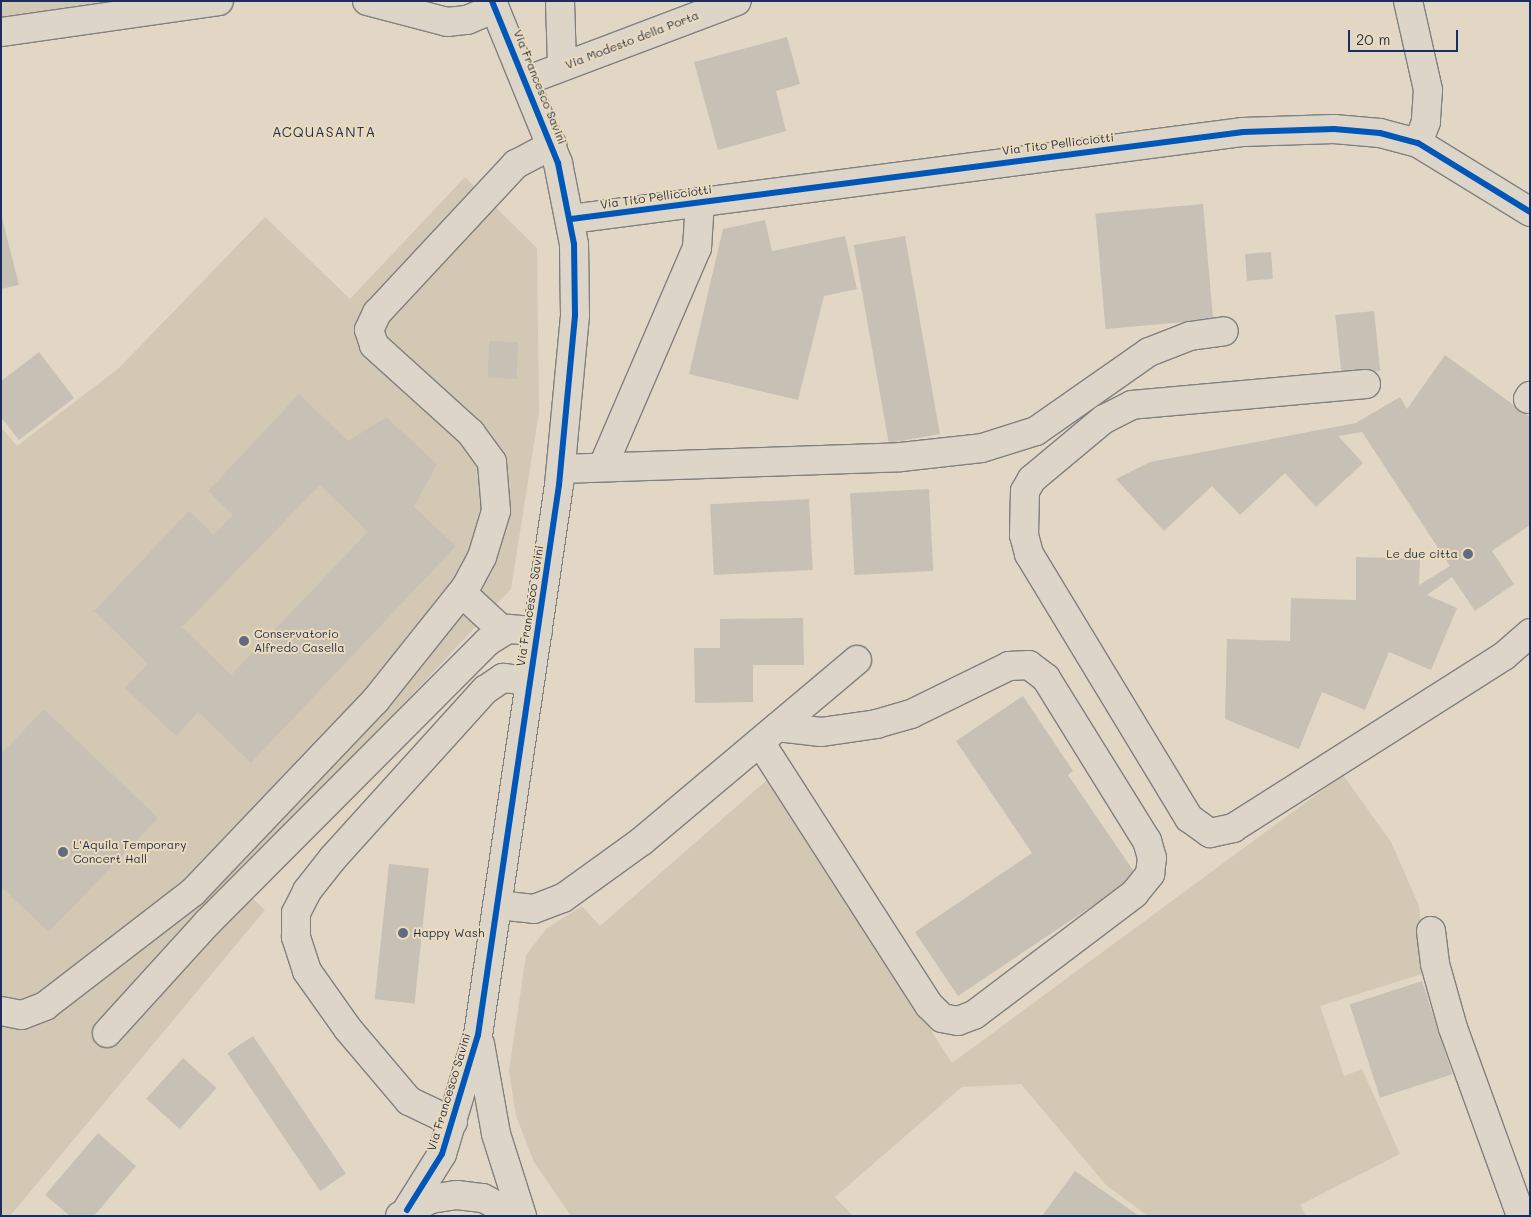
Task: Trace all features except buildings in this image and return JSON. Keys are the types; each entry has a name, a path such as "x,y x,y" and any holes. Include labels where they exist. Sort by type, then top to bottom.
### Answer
{"street":[{"path":"1,32 219,1"},
{"path":"367,1 447,22 467,20 494,5"},
{"path":"560,1 562,66"},
{"name":"Via Modesto della Porta","path":"528,80 737,1"},
{"path":"1408,1 1428,90 1426,122 1418,143"},
{"name":"Via Francesco Savini","path":"404,1213 434,1172 453,1122 478,1035 561,469 575,315 570,220 552,145 528,80 494,5"},
{"name":"Via Tito Pellicciotti","path":"570,220 1243,132 1334,129 1418,143 1530,212"},
{"path":"1,1011 22,1015 46,1006 119,954 193,892 375,701 462,593 482,557 494,518 498,490 494,467 471,433 374,345 369,330 377,313 516,164 552,145"},
{"path":"603,466 697,248 700,202"},
{"path":"561,469 603,466 900,457 982,448 1036,431 1149,352 1190,336 1224,331"},
{"path":"1366,384 1132,405 1104,418 1032,479 1025,491 1024,535 1029,554 1189,818 1210,833 1233,828 1504,656 1530,633"},
{"path":"462,593 503,631 538,631"},
{"path":"107,1033 207,923 503,631"},
{"path":"497,905 534,909 563,898 642,841 857,660"},
{"path":"1029,665 1046,678 1147,841 1152,858 1150,874 1134,894 974,1015 958,1021 942,1018 929,1005 768,734 815,732 877,724 911,714 1009,666 1029,665"},
{"path":"453,1122 409,1101 348,1029 308,971 296,937 296,913 307,890 333,858 485,690 503,678 530,681"},
{"path":"1431,932 1434,964 1453,1028 1521,1216"},
{"name":"Via Francesco Savini","path":"478,1035 496,1134 522,1216"},
{"path":"404,1213 431,1199 457,1195 483,1198 517,1216"}],"shaded area":[{"path":"1,1 121,1 1,20"},
{"name":"Conservatorio Alfredo Casella","path":"465,177 537,248 539,412 511,589 236,883 265,910 10,1216 1,1216 1,427 17,446 119,368 265,217 350,299"},
{"path":"1343,775 1391,842 1419,906 1425,973 1320,1006 1344,1076 1362,1069 1400,1154 1300,1205 1306,1216 1148,1216 1106,1185 1021,1084 962,1087 835,1197 853,1216 571,1216 534,1162 516,1116 509,1071 526,955 547,928 582,906 600,926 768,779 952,1063"}],"cycle path":[{"path":"407,1210 442,1154 478,1035 559,485 575,315 574,244 558,163 492,1"},
{"path":"571,219 1243,132 1334,129 1380,133 1418,143 1530,212"}],"place":[{"name":"Le due citta","path":"1468,554"},
{"name":"Conservatorio Alfredo Casella","path":"244,641"},
{"name":"L'Aquila Temporary Concert Hall","path":"63,852"},
{"name":"Happy Wash","path":"403,933"}],"district":[{"name":"ACQUASANTA","path":"324,132"}]}
